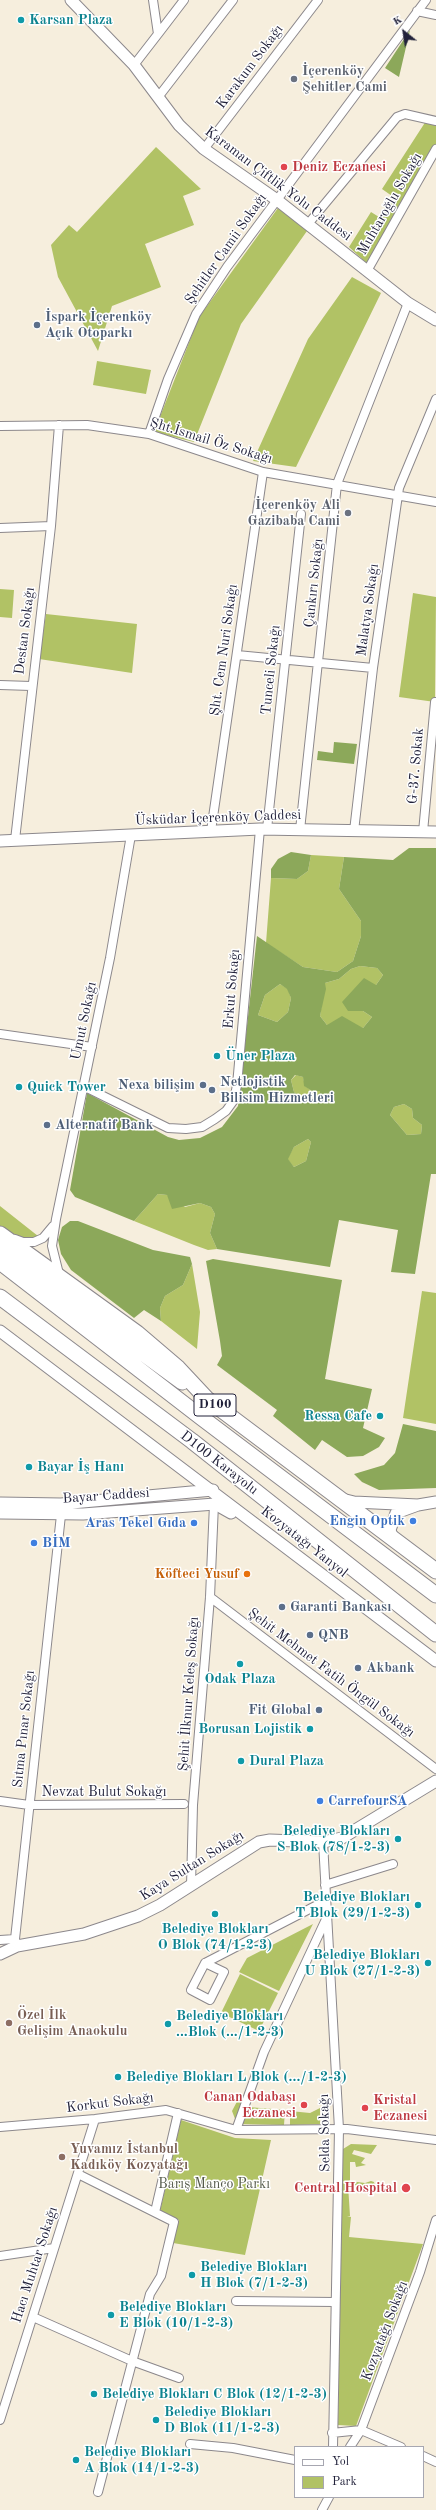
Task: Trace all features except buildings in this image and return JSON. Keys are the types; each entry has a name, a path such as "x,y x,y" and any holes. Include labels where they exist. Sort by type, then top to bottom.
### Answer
{"highway":[{"name":"D100","path":"0,1233 137,1333 178,1368 207,1399 436,1571"},
{"path":"0,1249 207,1399"},
{"name":"D100 Karayolu","path":"0,1262 436,1596"},
{"name":"D100 Karayolu","path":"0,1297 192,1441 436,1634"}],"main road":[{"name":"Karaman Çiftlik Yolu Caddesi","path":"71,0 134,65 159,96 179,125 204,149 277,200 408,302 436,320"},
{"name":"Üsküdar İçerenköy Caddesi","path":"0,841 264,829 436,832"},
{"name":"Kozyatağı Yanyol","path":"0,1331 213,1490 270,1534 294,1556 436,1661"},
{"name":"Bayar Caddesi","path":"0,1503 61,1504 213,1490"},
{"path":"213,1490 214,1504 220,1506 276,1547 294,1556"},
{"path":"335,1496 354,1502 418,1505 436,1502"},
{"name":"Bayar Caddesi","path":"0,1513 61,1515 214,1504"},
{"path":"393,1539 390,1530 396,1514 418,1505"},
{"name":"Kaya Sultan Sokağı","path":"0,1954 16,1943 84,1934 119,1923 160,1905 259,1842 270,1840 323,1842 342,1838 436,1781"}],"street":[{"path":"152,0 158,34"},
{"path":"134,65 184,0"},
{"path":"159,96 233,0"},
{"name":"Karakum Sokağı","path":"204,149 318,0"},
{"name":"Şehitler Camii Sokağı","path":"149,434 168,380 196,314 227,267 426,0"},
{"path":"417,11 436,15"},
{"path":"308,224 396,117 405,114 436,120"},
{"name":"Muhtaroğlu Sokağı","path":"367,271 436,149"},
{"name":"Çankırı Sokağı","path":"300,830 320,663 337,484 408,302"},
{"name":"Malatya Sokağı","path":"354,831 373,668 398,494 436,399"},
{"name":"Destan Sokağı","path":"14,840 51,526 59,425"},
{"name":"Şht.İsmail Öz Sokağı","path":"0,426 87,425 149,434 263,472 398,494 436,502"},
{"name":"Şht. Cem Nuri Sokağı","path":"211,831 263,472"},
{"name":"Tunceli Sokağı","path":"264,829 301,514"},
{"path":"0,528 51,526"},
{"path":"237,655 373,668"},
{"path":"0,685 31,686"},
{"name":"G-37. Sokak","path":"423,832 435,702"},
{"name":"Erkut Sokağı","path":"83,1086 168,1128 180,1129 202,1127 226,1111 234,1100 237,1085 264,829"},
{"name":"Umut Sokağı","path":"64,1281 58,1272 52,1246 56,1219 123,889 131,835"},
{"path":"0,1034 92,1047"},
{"path":"0,1233 23,1242 34,1242 50,1231 56,1219"},
{"name":"Şehit İlknur Keleş Sokağı","path":"192,1886 194,1795 210,1597 214,1504"},
{"name":"Sıtma Pınar Sokağı","path":"16,1943 29,1805 61,1515"},
{"name":"Şehit Mehmet Fatih Öngül Sokağı","path":"210,1597 436,1769"},
{"name":"Nevzat Bulut Sokağı","path":"0,1801 29,1805 184,1804"},
{"name":"Selda Sokağı","path":"323,1842 325,1901 328,1916 339,2129 333,2446"},
{"path":"325,1885 393,1864"},
{"path":"205,1963 224,1972 210,2000 191,1990 205,1963 325,1901"},
{"path":"236,2130 264,2052 328,1916"},
{"path":"0,1940 16,1943"},
{"name":"Korkut Sokağı","path":"0,2126 95,2119 166,2110 236,2130 339,2129 436,2140"},
{"path":"155,2212 178,2113"},
{"name":"Hacı Muhtar Sokağı","path":"0,2420 95,2119"},
{"path":"78,2174 174,2222 161,2276 150,2294 98,2492"},
{"name":"Kozyatağı Sokağı","path":"351,2446 361,2430 420,2272 436,2220"},
{"path":"0,2256 54,2248"},
{"path":"236,2301 335,2302"},
{"path":"33,2317 132,2361 179,2378"},
{"path":"332,2433 361,2430 399,2446"},
{"path":"190,2444 233,2448 294,2460"},
{"path":"424,2456 436,2462"},
{"path":"322,2510 328,2498"},
{"path":"329,2498 329,2510"}],"green space":[{"path":"410,30 399,77 385,68"},
{"path":"426,121 436,122 436,150 373,269 349,247 371,212 379,217 392,196 382,189"},
{"path":"156,147 201,189 183,196 194,225 145,244 161,287 112,306 98,351 58,277 51,245 69,225 77,232"},
{"path":"278,208 307,231 241,324 194,442 154,432 199,317"},
{"path":"352,277 381,293 296,467 253,461 308,339"},
{"path":"97,361 151,370 146,394 93,385"},
{"path":"0,589 14,590 12,618 0,617"},
{"path":"413,593 436,597 435,702 399,697"},
{"path":"46,614 137,624 132,673 39,659"},
{"path":"334,742 357,744 354,764 317,760 318,751 333,753"},
{"path":"409,848 436,848 436,1174 431,1174 415,1274 391,1272 398,1230 339,1220 330,1267 217,1249 210,1233 215,1214 211,1207 200,1203 172,1209 167,1195 158,1194 134,1221 75,1197 70,1190 87,1093 168,1137 179,1140 200,1138 222,1127 238,1106 257,936 303,967 337,972 353,961 361,936 361,921 339,889 344,857 393,860","holes":["360,966 377,968 383,975 376,985 364,978 342,1002 348,1011 363,1011 372,1017 363,1028 342,1016 327,1025 320,1016 326,989 325,983 339,979 351,969","280,984 287,989 291,998 288,1012 277,1022 258,1015 265,995","295,1075 303,1077 304,1086 312,1091 320,1091 320,1101 311,1104 294,1092 291,1080","404,1104 412,1109 413,1118 422,1125 421,1134 407,1135 390,1115 394,1107","308,1139 311,1142 306,1161 294,1167 288,1159 294,1147"]},
{"path":"291,852 311,855 308,871 297,879 271,878 271,869 278,859"},
{"path":"311,855 344,857 339,889 361,921 361,936 353,961 337,972 303,967 266,943 271,878 297,879 308,871"},
{"path":"360,966 377,968 383,975 376,985 348,1011 363,1011 372,1017 363,1028 327,1025 320,1016 325,983 339,979 351,969"},
{"path":"280,984 288,989 291,998 288,1012 277,1022 258,1015 265,995"},
{"path":"296,1075 303,1077 305,1086 312,1091 321,1091 320,1101 311,1104 294,1092 291,1080"},
{"path":"404,1104 412,1109 413,1118 422,1125 421,1134 407,1135 390,1115 394,1107"},
{"path":"308,1139 311,1142 306,1161 294,1167 287,1159 294,1147"},
{"path":"158,1194 167,1195 185,1207 200,1203 211,1207 215,1214 210,1233 217,1249 208,1250 134,1221"},
{"path":"0,1206 38,1236 34,1242 0,1233"},
{"path":"70,1221 78,1221 153,1250 190,1257 192,1264 183,1285 165,1296 160,1308 161,1321 144,1310 134,1318 71,1270 61,1254 58,1240 62,1227"},
{"path":"213,1259 342,1280 325,1379 372,1389 363,1428 385,1438 379,1447 363,1456 347,1457 322,1440 315,1450 273,1416 277,1410 217,1365 222,1356 206,1261"},
{"path":"192,1264 200,1312 197,1349 161,1321 160,1308 165,1296 183,1285"},
{"path":"422,1291 436,1293 436,1424 403,1418"},
{"path":"403,1424 436,1431 436,1488 379,1490 362,1482 354,1474 384,1465 395,1453"},
{"path":"313,1924 279,1991 239,1972 247,1958"},
{"path":"240,1974 278,1993 259,2031 221,2013"},
{"path":"241,2094 244,2096 244,2101 248,2107 285,2110 284,2125 237,2124 232,2111"},
{"path":"320,2108 320,2124 290,2125 290,2111 310,2113"},
{"name":"Barış Manço Parkı","path":"181,2120 235,2138 271,2140 245,2255 173,2243 179,2220 160,2211"},
{"path":"351,2144 377,2145 371,2154 354,2150 352,2154 365,2158 361,2163 366,2165 356,2167 355,2162 350,2162 350,2181 365,2183 371,2181 374,2182 375,2186 348,2185 350,2216 347,2216 351,2217 349,2237 423,2244 356,2426 338,2425 342,2156 343,2149"}],"place":[{"name":"Karsan Plaza","path":"21,20"},
{"name":"İçerenköy Şehitler Cami","path":"294,79"},
{"name":"Deniz Eczanesi","path":"284,167"},
{"name":"İspark İçerenköy Açık Otoparkı","path":"37,325"},
{"name":"İçerenköy Ali Gazibaba Cami","path":"348,513"},
{"name":"Üner Plaza","path":"217,1056"},
{"name":"Nexa bilişim","path":"203,1085"},
{"name":"Quick Tower","path":"19,1087"},
{"name":"Netlojistik Bilisim Hizmetleri","path":"212,1090"},
{"name":"Alternatif Bank","path":"47,1125"},
{"name":"Ressa Cafe","path":"380,1416"},
{"name":"Bayar İş Hanı","path":"29,1467"},
{"name":"Engin Optik","path":"413,1521"},
{"name":"Aras Tekel Gıda","path":"194,1523"},
{"name":"BİM","path":"34,1543"},
{"name":"Köfteci Yusuf","path":"247,1574"},
{"name":"Garanti Bankası","path":"282,1607"},
{"name":"QNB","path":"310,1635"},
{"name":"Odak Plaza","path":"240,1664"},
{"name":"Akbank","path":"358,1668"},
{"name":"Fit Global","path":"319,1710"},
{"name":"Borusan Lojistik","path":"310,1729"},
{"name":"Dural Plaza","path":"241,1761"},
{"name":"CarrefourSA","path":"320,1801"},
{"name":"Belediye Blokları S Blok (78/1-2-3)","path":"398,1839"},
{"name":"Belediye Blokları T Blok (29/1-2-3)","path":"418,1905"},
{"name":"Belediye Blokları O Blok (74/1-2-3)","path":"215,1914"},
{"name":"Belediye Blokları U Blok (27/1-2-3)","path":"428,1963"},
{"name":"Özel İlk Gelişim Anaokulu","path":"9,2023"},
{"name":"Belediye Blokları ...Blok (.../1-2-3)","path":"168,2024"},
{"name":"Belediye Blokları L Blok (.../1-2-3)","path":"118,2077"},
{"name":"Canan Odabaşı Eczanesi","path":"304,2105"},
{"name":"Kristal Eczanesi","path":"365,2108"},
{"name":"Yuvamız İstanbul Kadıköy Kozyatağı","path":"62,2157"},
{"name":"Central Hospital","path":"406,2188"},
{"name":"Belediye Blokları H Blok (7/1-2-3)","path":"192,2275"},
{"name":"Belediye Blokları E Blok (10/1-2-3)","path":"111,2315"},
{"name":"Belediye Blokları C Blok (12/1-2-3)","path":"94,2394"},
{"name":"Belediye Blokları D Blok (11/1-2-3)","path":"156,2420"},
{"name":"Belediye Blokları A Blok (14/1-2-3)","path":"76,2460"}]}
